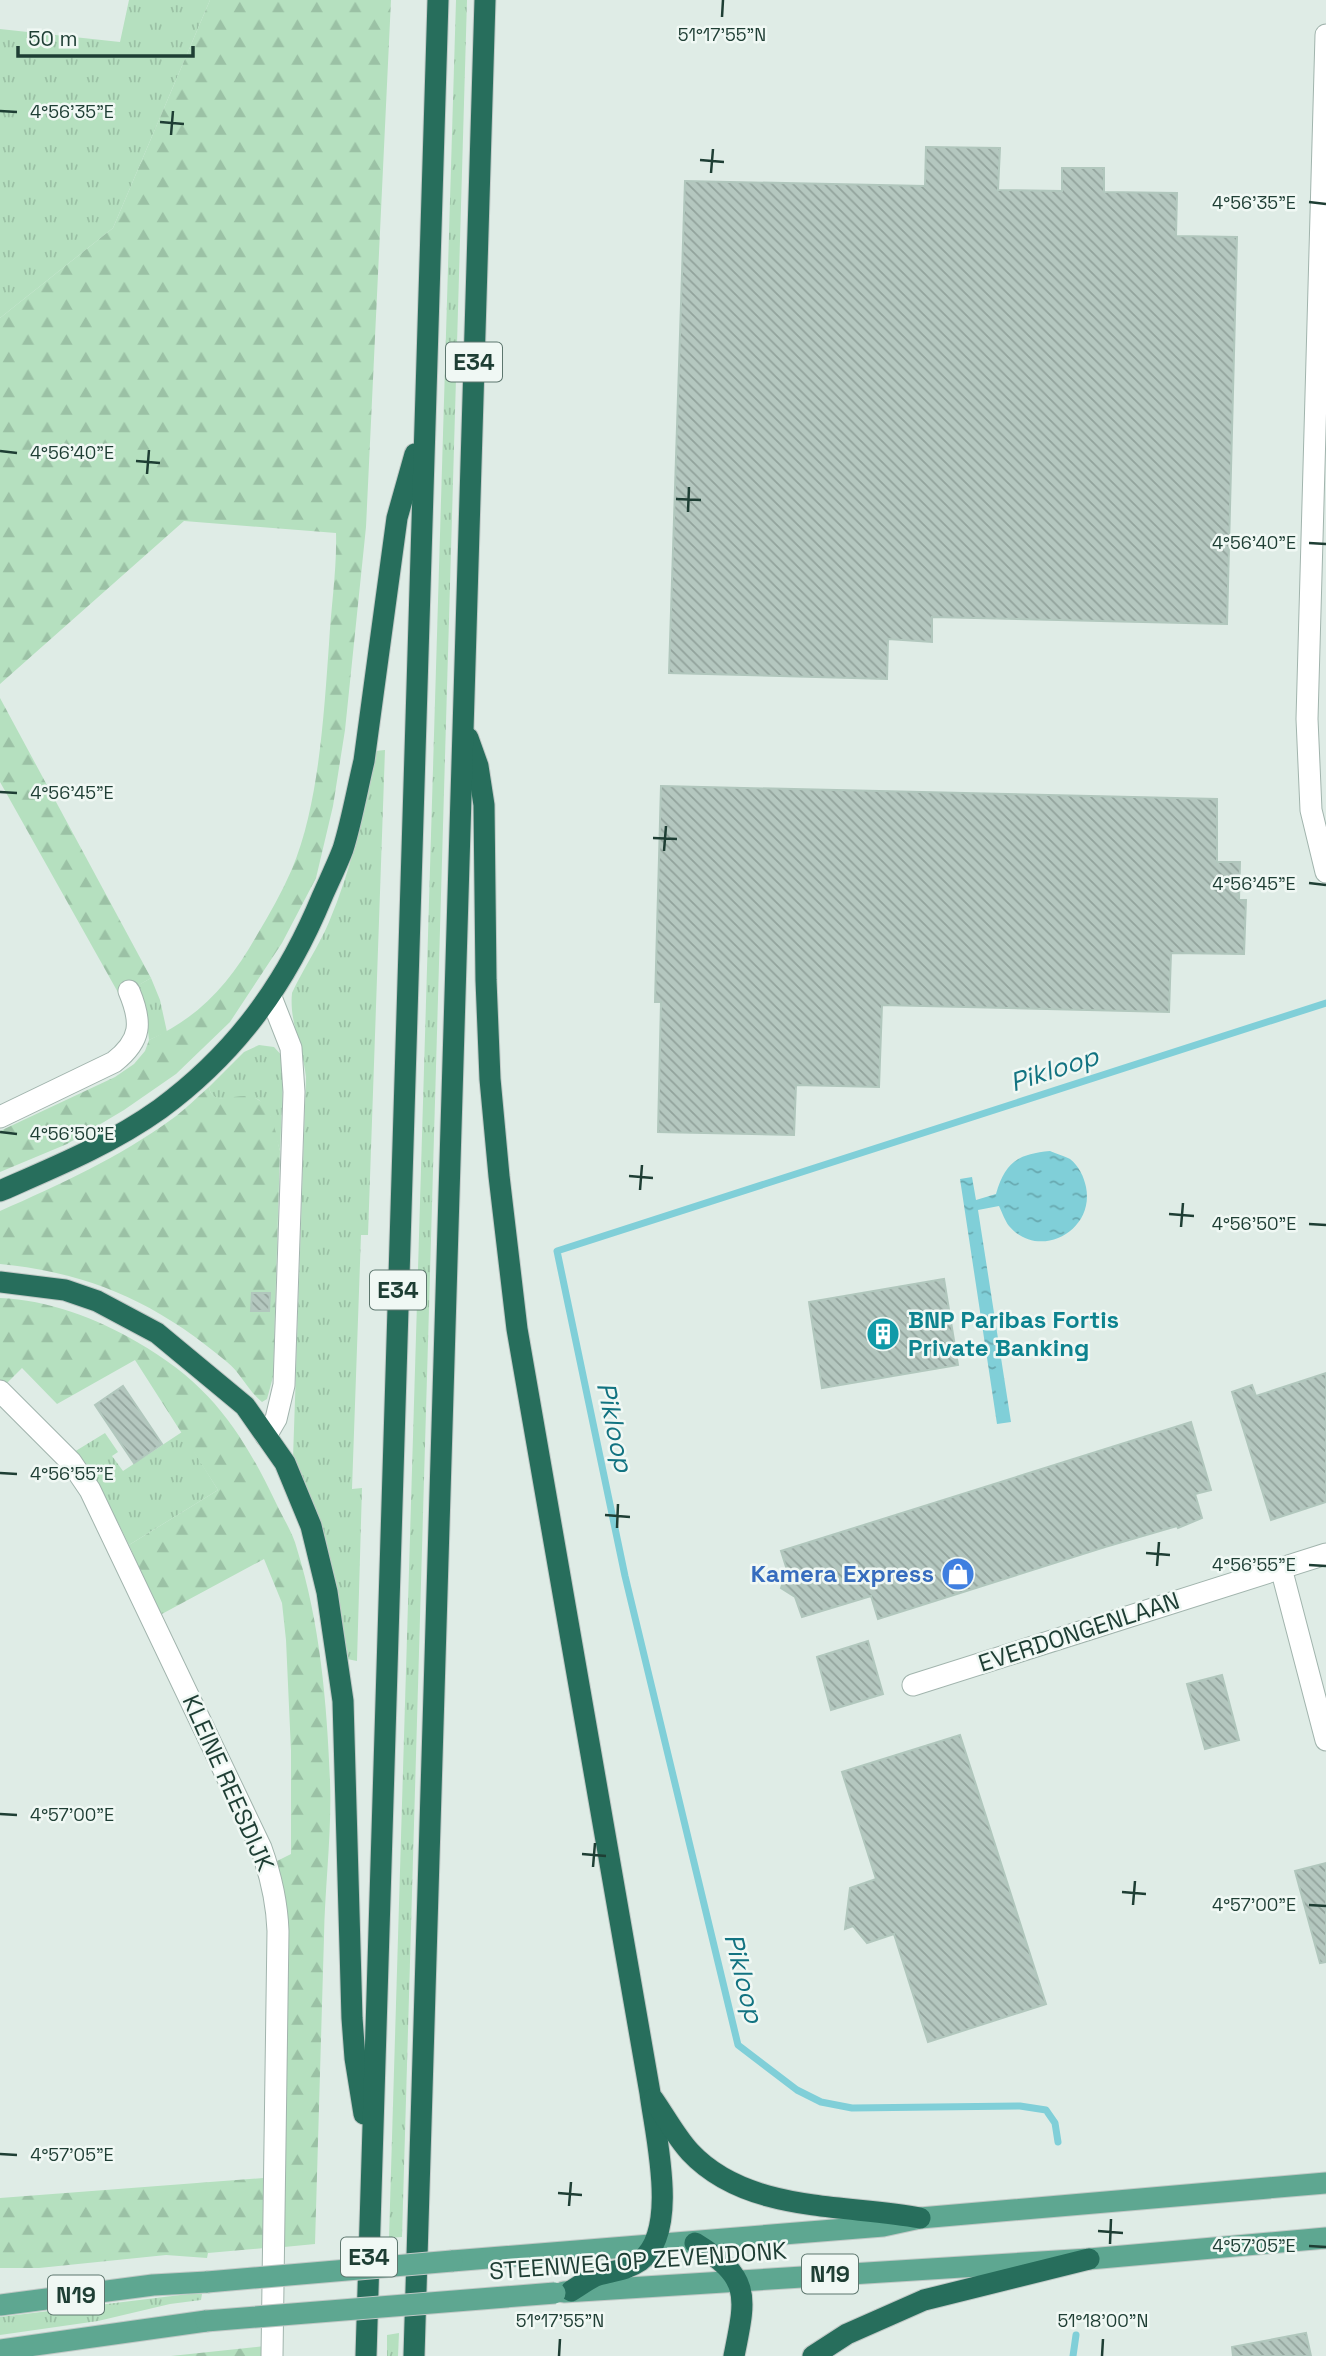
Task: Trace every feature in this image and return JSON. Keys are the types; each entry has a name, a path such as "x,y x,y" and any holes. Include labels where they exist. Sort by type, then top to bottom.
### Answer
{"highway":[{"name":"E34","path":"366,2356 438,0"},
{"name":"E34","path":"414,2356 485,0"},
{"path":"0,1191 71,1160 159,1110 200,1077 227,1050 271,997 307,933 343,849 364,761 397,518 424,422"},
{"path":"463,724 478,766 484,805 490,1079 517,1329 650,2093 663,2190 659,2226 653,2246 641,2260 621,2271 598,2276 563,2292"},
{"path":"0,1282 65,1290 127,1315 157,1333 245,1406 285,1463 311,1526 327,1592 343,1701 353,2040 372,2157"},
{"path":"650,2093 690,2152 710,2169 735,2183 768,2197 791,2202 884,2211 920,2218"},
{"path":"695,2243 719,2258 738,2280 744,2308 734,2356"},
{"path":"813,2356 847,2334 924,2300 1089,2259"}],"main road":[{"name":"STEENWEG OP ZEVENDONK","path":"0,2305 153,2285 695,2243 883,2226 920,2218 1326,2183"},
{"name":"STEENWEG OP ZEVENDONK","path":"0,2350 206,2321 563,2292 1089,2259 1326,2238"}],"street":[{"path":"1326,35 1307,719 1311,810 1326,872"},
{"path":"0,1117 114,1062 126,1053 138,1026 137,1012 128,991"},
{"path":"266,1436 276,1419 284,1385 294,1092 291,1048 271,997"},
{"name":"KLEINE REESDIJK","path":"0,1391 71,1462 90,1490 261,1848 271,1876 277,1903 278,1931 272,2356"},
{"name":"EVERDONGENLAAN","path":"913,1685 1326,1554"},
{"path":"1281,1568 1326,1740"}],"green space":[{"path":"129,0 210,0 113,228 0,318 0,29 120,42"},
{"path":"210,0 391,0 366,527 345,730 333,806 316,878 282,943 230,1022 176,1074 124,1110 67,1144 0,1172 0,1131 115,1077 134,1064 145,1051 149,1040 184,1021 224,983 247,952 288,878 301,844 314,788 325,699 336,533 184,521 0,684 0,318 113,228"},
{"path":"456,0 467,0 402,2237 389,2238"},
{"path":"0,698 151,978 120,996 0,782"},
{"path":"385,750 368,1235 361,1235 352,1489 362,1488 357,1661 347,1659 338,1593 329,1555 293,1458 306,1077 294,1025 292,993 325,931 337,901 362,816 375,751"},
{"path":"151,978 160,1000 167,1032 149,1040 146,1012 135,987"},
{"path":"259,1045 274,1047 284,1058 280,1151 270,1116 259,1100 244,1097 221,1099 211,1094 209,1087 244,1052"},
{"path":"209,1087 211,1094 216,1097 244,1096 262,1103 273,1122 280,1151 273,1377 267,1399 262,1402 227,1362 201,1341 148,1307 93,1283 33,1268 0,1264 0,1211 131,1146 177,1115"},
{"path":"0,1298 54,1306 105,1325 137,1342 184,1374 236,1431 263,1477 295,1543 317,1634 327,1722 330,1781 315,2244 284,2247 284,1904 277,1861 291,1854 291,1751 282,1603 264,1559 160,1615 129,1545 218,1490 135,1360 57,1404 22,1368 0,1390"},
{"path":"182,1432 218,1490 129,1545 104,1495 74,1452 105,1433 118,1452 112,1456 123,1471"},
{"path":"264,2178 265,2248 208,2253 207,2258 166,2255 39,2268 0,2268 0,2198"},
{"path":"202,2294 201,2300 170,2304 98,2321 0,2335 0,2317"},
{"path":"399,2333 398,2356 387,2356 387,2335"},
{"path":"265,2346 264,2356 171,2356"}],"water":[{"path":"1050,1151 1073,1162 1085,1183 1087,1203 1074,1228 1049,1241 1035,1241 1021,1236 1009,1226 999,1206 978,1210 1011,1422 997,1424 960,1179 972,1177 976,1200 996,1194 1004,1174 1014,1162 1029,1154"}],"building":[{"path":"926,147 1000,148 998,190 1062,191 1062,168 1104,168 1104,192 1177,193 1176,236 1237,237 1227,624 932,617 932,642 888,639 887,679 669,673 685,181 925,186"},
{"path":"661,786 1217,799 1217,862 1240,862 1239,900 1246,900 1244,954 1171,953 1169,1012 882,1005 879,1087 796,1085 794,1135 658,1132 661,1002 655,1002"},
{"name":"BNP Paribas Fortis Private Banking","path":"944,1279 958,1365 822,1388 809,1302"},
{"path":"252,1293 270,1293 269,1311 251,1311"},
{"path":"1326,1373 1326,1502 1271,1520 1232,1392 1252,1385 1256,1396"},
{"path":"123,1386 162,1444 134,1463 95,1405"},
{"path":"1191,1422 1211,1490 1195,1494 1202,1518 1178,1528 1177,1526 1105,1547 878,1619 871,1596 802,1617 795,1597 781,1588 787,1570 781,1551"},
{"path":"868,1641 883,1694 831,1710 817,1657"},
{"path":"1222,1675 1239,1740 1205,1749 1187,1684"},
{"path":"960,1735 1046,2004 928,2042 894,1934 867,1943 853,1926 845,1929 850,1888 876,1879 842,1772"},
{"path":"1326,1863 1326,1962 1320,1963 1295,1871"},
{"path":"1306,2333 1311,2356 1233,2356 1232,2347"}],"waterway":[{"name":"Pikloop","path":"1058,2142 1055,2123 1046,2110 1020,2106 852,2108 821,2102 797,2090 738,2045 625,1576 557,1251 1326,1003"},
{"name":"Pikloop","path":"1073,2356 1076,2335"}],"place":[{"name":"BNP Paribas Fortis Private Banking","path":"883,1334"},
{"name":"Kamera Express","path":"958,1574"}]}
